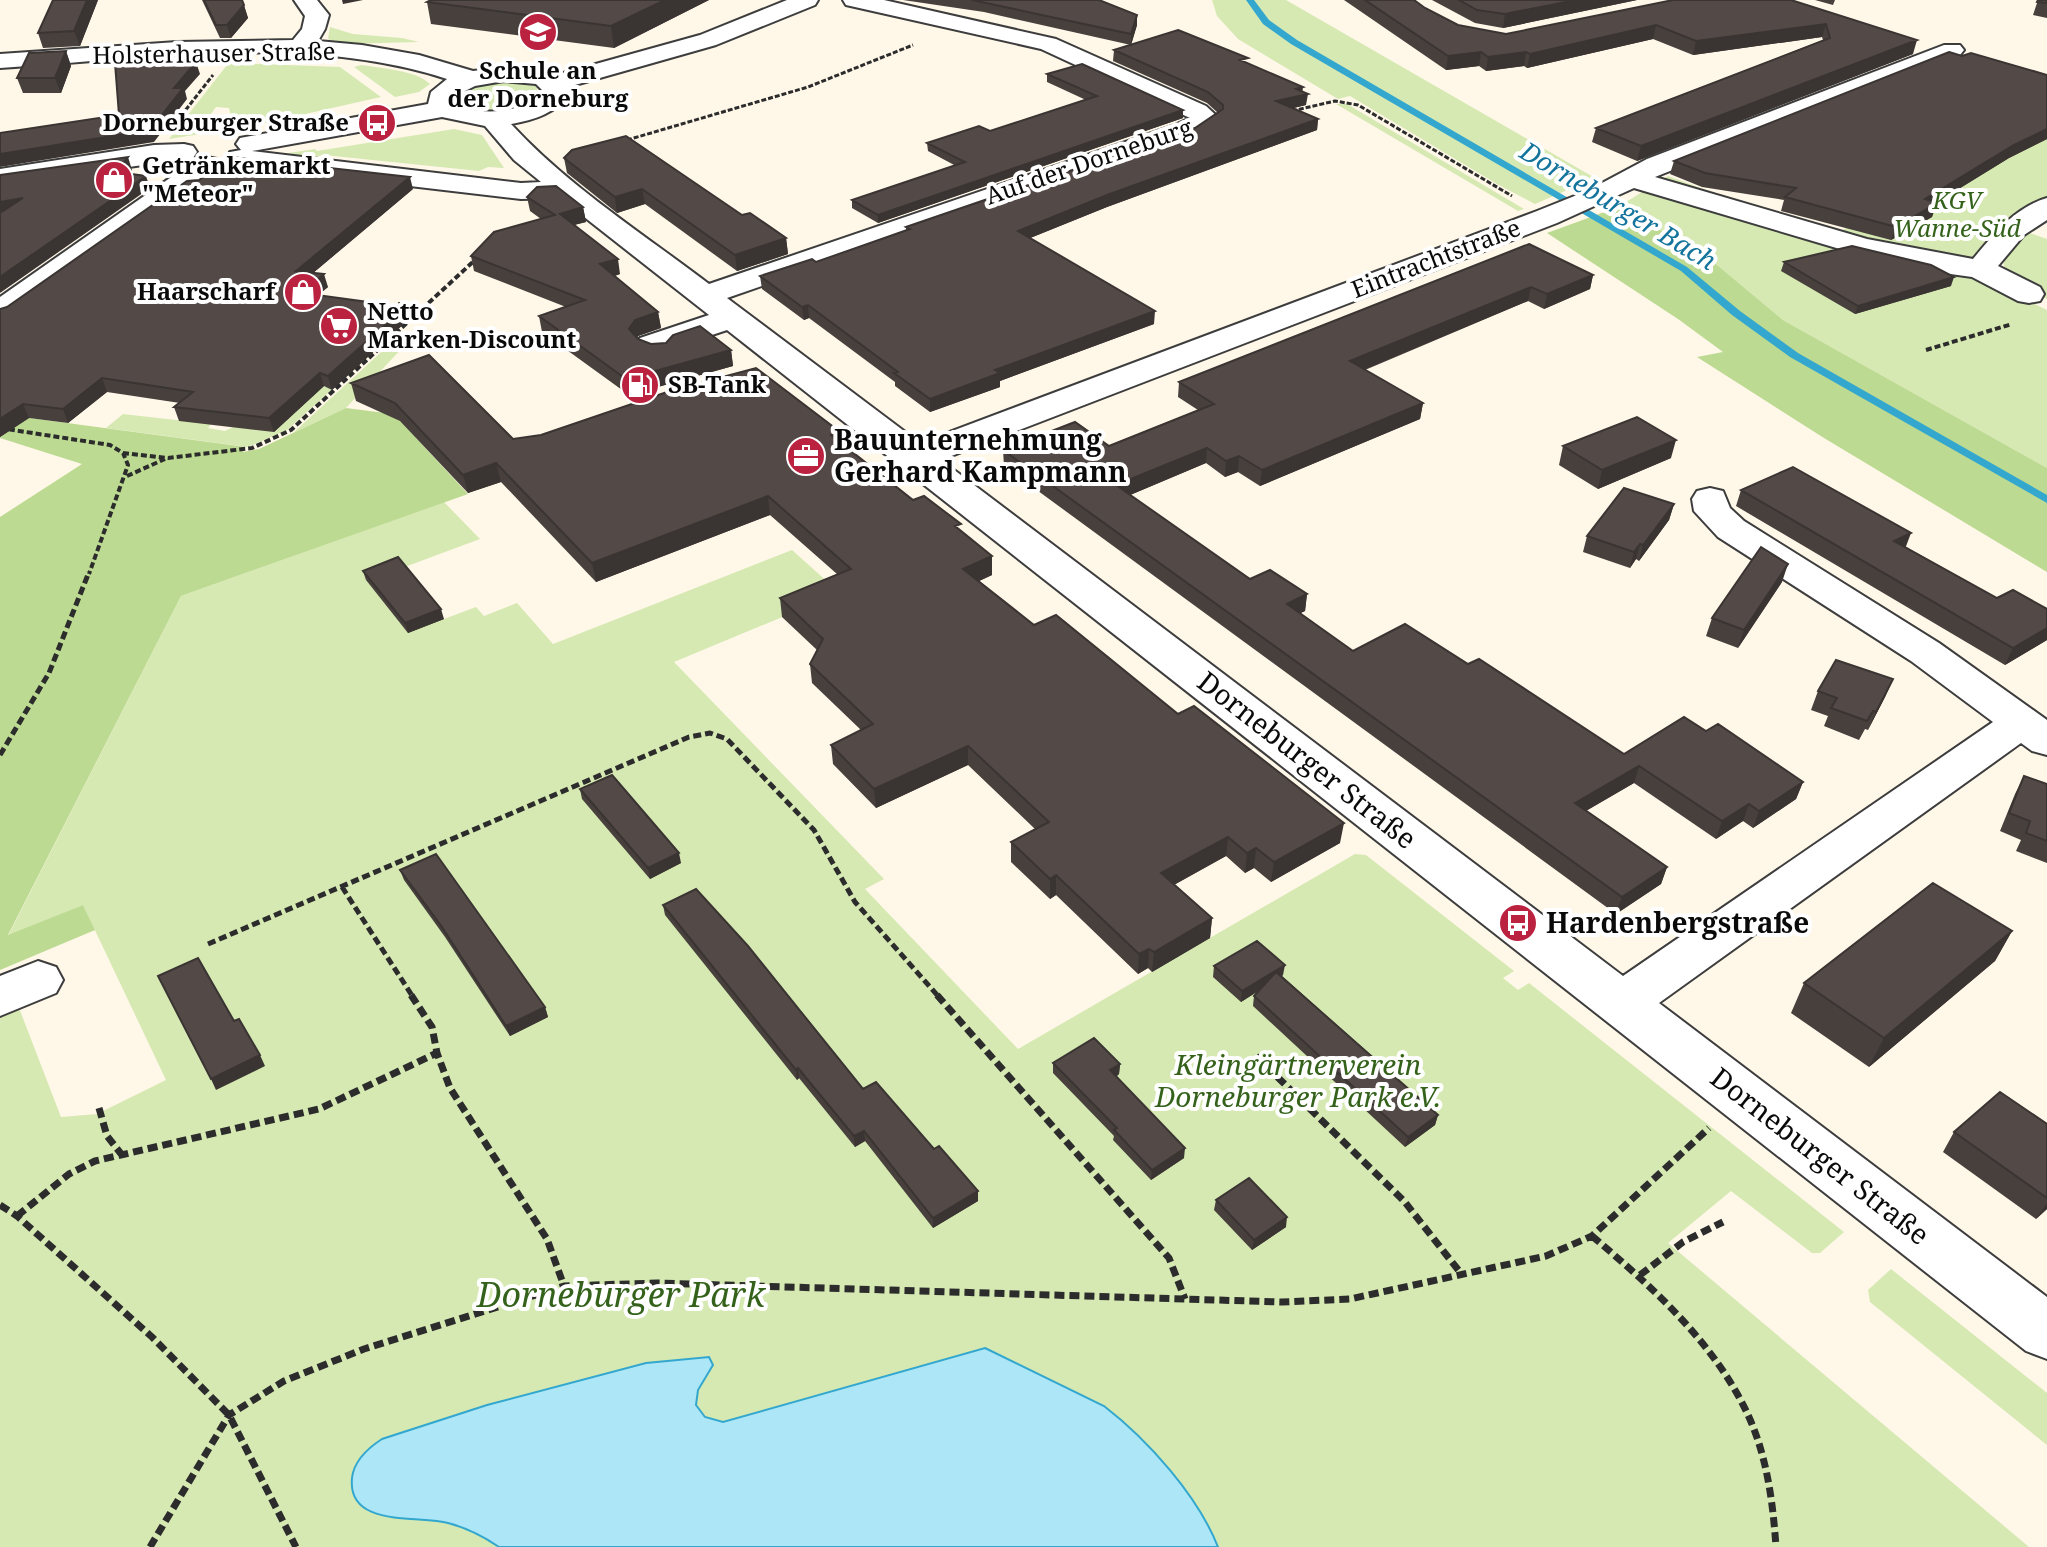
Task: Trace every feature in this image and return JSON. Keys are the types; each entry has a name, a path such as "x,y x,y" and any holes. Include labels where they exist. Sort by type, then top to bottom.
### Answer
{"street":[{"path":"298,48 309,37 317,15 305,0"},
{"path":"552,84 708,40 807,0"},
{"name":"Auf der Dorneburg","path":"720,306 1184,131 1207,119 1197,111 1066,50 1015,35 854,0"},
{"path":"1923,41 1978,57"},
{"path":"0,177 154,153 219,150 308,135 442,103 463,116 492,118 526,113 554,99 556,88 552,84 421,47 349,51"},
{"name":"Holsterhauser Straße","path":"0,61 233,48 298,48 349,51 411,60 472,79"},
{"name":"Eintrachtstraße","path":"916,457 1547,217 1597,197 1629,178 1952,50"},
{"path":"442,103 451,87 472,79 519,74"},
{"path":"0,311 219,150 521,191 553,177 539,151 526,113"},
{"name":"Dorneburger Straße","path":"492,118 512,143 553,177 2047,1332"},
{"path":"1629,178 1860,246 1929,262 1980,269 2029,294"},
{"path":"1980,269 1990,261 2005,237 2047,207"},
{"path":"657,349 651,345 720,306"},
{"path":"749,376 793,362"},
{"path":"1622,1003 2034,732 1925,652 1731,529 1712,511 1710,499"}],"path":[{"path":"623,141 717,116 847,73 957,24"},
{"path":"154,153 221,66"},
{"path":"1291,111 1335,101 1358,105 1547,217"},
{"path":"0,428 97,441 123,453 168,458 252,448 291,430 485,250"},
{"path":"398,304 426,307"},
{"path":"1926,350 2017,323"},
{"path":"0,755 49,673 126,477 128,465 123,453"},
{"path":"126,477 168,458"},
{"path":"208,944 689,737 710,733 727,739 814,830 855,902 1169,1258 1185,1300"},
{"path":"342,887 432,1027 437,1053 450,1088 547,1239 564,1286"},
{"path":"17,1216 69,1174 95,1161 319,1109 437,1053"},
{"path":"1256,1056 1404,1201 1463,1276"},
{"path":"150,1547 229,1415 284,1381 364,1349 564,1286 688,1284 1282,1302 1350,1299 1546,1256 1592,1236 1744,1098"},
{"path":"99,1108 107,1136 122,1155"},
{"path":"0,1205 17,1216 152,1337 229,1415 296,1547"},
{"path":"1640,1275 1683,1242 1723,1222"},
{"path":"1592,1236 1640,1275 1731,1384 1758,1442 1774,1513 1776,1547"}],"green space":[{"path":"1212,0 1286,0 1595,178 1535,204 1350,96 1338,99 1238,39 1217,16"},
{"path":"330,27 353,34 419,42 340,44 328,39"},
{"path":"227,65 340,67 381,97 238,129 234,128 229,108 216,107 199,130 206,133 169,139"},
{"path":"361,65 407,73 430,84 419,92 395,97 354,67"},
{"path":"500,80 534,84 540,94 524,106 501,111 478,110 459,102 461,93 476,85"},
{"path":"1336,104 1347,104 1524,209 1518,211"},
{"name":"KGV Wanne-Süd","path":"2047,115 2047,200 1975,258 1946,260 1657,183 1668,176 1753,207 1841,231"},
{"path":"454,129 482,135 504,168 488,167 479,171 324,155 291,161 276,159 282,154"},
{"name":"KGV Wanne-Süd","path":"1650,187 1980,278 2047,310 2047,468 1783,320 1704,254 1618,207"},
{"path":"1618,207 1704,254 1783,320 2047,468 2047,572 1824,438 1697,357 1723,352 1547,233"},
{"path":"2024,231 2047,239 2047,299 2018,283 2006,271 2004,257"},
{"path":"390,344 404,346 346,408 293,433"},
{"path":"337,375 347,376 287,430 248,447 106,428 123,414 211,424 208,428 225,431"},
{"path":"346,408 432,419 416,438 468,494 181,596 8,935 83,905 95,930 0,970 0,517 82,464 0,438 0,414 246,447 243,452 259,449"},
{"name":"Dorneburger Park","path":"444,502 480,539 402,568 444,619 476,607 484,616 517,603 553,644 792,550 840,593 674,662 884,879 865,889 1018,1049 1355,854 1366,855 1514,971 1503,978 1518,990 1529,983 1844,1232 1820,1253 1812,1253 1731,1191 1668,1243 2029,1547 0,1547 0,1011 13,1006 19,1008 61,1117 97,1114 166,1080 83,905 8,936 181,596"},
{"path":"1891,1269 2047,1393 2047,1445 1870,1302 1868,1290"}],"water":[{"path":"985,1348 1104,1406 1121,1420 1154,1452 1185,1489 1218,1547 499,1547 475,1533 448,1523 372,1512 361,1505 353,1494 352,1478 359,1460 382,1439 487,1405 646,1363 709,1357 713,1365 698,1390 696,1405 705,1417 723,1422"}],"building":[{"path":"53,0 87,0 74,31 38,33"},
{"path":"204,0 242,0 244,5 227,25 216,25"},
{"path":"665,0 611,26 427,2"},
{"path":"972,0 1099,0 1137,15 1131,34"},
{"path":"1365,0 1414,0 1458,25 1506,34 1673,0 1791,0 1917,40 1641,146 1596,128 1830,38 1826,24 1696,41 1656,25 1530,54 1488,57 1481,52 1448,56"},
{"path":"1459,0 1576,0 1505,14 1477,10"},
{"path":"1178,30 1248,58 1240,60 1303,87 1296,89 1308,94 1276,101 1318,119 1107,195 1018,231 1155,311 995,370 1000,373 930,399 808,305 802,307 760,276 812,259 816,262 910,229 906,227 1195,128 1223,109 1223,105 1208,92 1114,50"},
{"path":"66,51 55,78 17,78 29,53"},
{"path":"1949,52 1962,56 1971,53 2047,75 2047,129 2014,145 1925,199 1937,203 1896,227 1785,197 1796,188 1705,173 1674,161"},
{"path":"196,62 174,88 183,88 150,130 0,154 0,133 119,115 115,63"},
{"path":"1082,64 1183,110 878,215 852,200 965,162 927,143 979,126 990,131 1097,96 1047,74"},
{"path":"626,136 742,215 750,213 786,238 735,255 642,189 615,197 564,158 572,150"},
{"path":"128,157 116,172 146,176 0,277 0,213 23,198 0,202 0,175"},
{"path":"231,157 410,177 296,271 324,274 302,293 405,307 328,376 320,373 269,418 174,407 193,392 102,378 63,409 23,404 0,419 0,309 187,181 199,180"},
{"path":"556,186 583,207 560,214 618,259 600,264 658,312 635,320 629,329 638,339 651,344 666,343 673,335 700,326 731,350 626,379 539,316 585,300 471,256 494,232 555,215 527,197 537,187"},
{"path":"1529,244 1593,275 1547,294 1531,287 1350,361 1423,403 1262,470 1239,456 1226,461 1207,448 1116,485 1250,579 1270,570 1307,594 1287,604 1353,651 1405,624 1468,664 1479,659 1624,754 1684,717 1706,731 1718,724 1803,782 1759,811 1749,804 1722,821 1639,766 1575,803 1667,867 1622,897 1003,450 1075,422 1109,446 1214,404 1179,382"},
{"path":"1852,246 1931,265 1954,277 1858,306 1784,262"},
{"path":"429,355 513,439 541,435 670,391 756,368 840,432 831,435 913,500 924,496 961,524 955,526 992,556 963,569 1034,625 1056,615 1178,714 1194,706 1344,823 1274,862 1256,848 1247,853 1228,837 1161,873 1212,918 1154,952 1149,949 1139,954 1056,875 1050,879 1011,842 1049,822 968,746 874,789 831,745 873,724 810,664 823,639 780,598 851,569 768,496 592,563 496,463 463,475 395,403 351,383"},
{"path":"1637,417 1676,440 1602,470 1563,446"},
{"path":"1793,467 1911,533 1894,541 1997,598 2013,590 2047,609 2047,628 2013,648 1741,490"},
{"path":"1624,488 1674,504 1643,545 1640,544 1634,552 1587,536"},
{"path":"1761,547 1788,564 1744,630 1712,618"},
{"path":"398,557 441,609 405,623 363,571"},
{"path":"1836,660 1893,679 1876,712 1873,711 1867,721 1831,708 1837,698 1818,691"},
{"path":"612,775 679,853 648,868 580,789"},
{"path":"2024,776 2047,784 2047,841 2026,833 2030,821 2009,813"},
{"path":"436,854 545,1007 506,1026 442,927 400,870"},
{"path":"1933,883 2012,931 1884,1038 1804,983"},
{"path":"696,889 748,946 863,1089 876,1082 934,1149 939,1146 978,1191 933,1218 864,1131 854,1136 798,1068 796,1070 663,905"},
{"path":"1257,941 1285,965 1242,991 1214,966"},
{"path":"198,958 234,1021 239,1019 260,1055 211,1079 158,976"},
{"path":"1276,972 1438,1115 1408,1137 1254,996"},
{"path":"1094,1038 1120,1064 1110,1070 1185,1148 1152,1170 1114,1130 1117,1128 1053,1063"},
{"path":"2000,1092 2047,1124 2047,1198 1954,1132"},
{"path":"1249,1178 1287,1217 1254,1240 1216,1200"}],"waterway":[{"name":"Dorneburger Bach","path":"1250,0 1266,22 1294,42 1684,269 1736,313 1794,355 2047,500"}],"place":[{"name":"Schule an der Dorneburg","path":"538,32"},
{"name":"Dorneburger Straße","path":"377,123"},
{"name":"Getränkemarkt \"Meteor\"","path":"114,180"},
{"name":"Haarscharf","path":"303,292"},
{"name":"Netto Marken-Discount","path":"339,326"},
{"name":"SB-Tank","path":"640,385"},
{"name":"Bauunternehmung Gerhard Kampmann","path":"806,456"},
{"name":"Hardenbergstraße","path":"1518,923"}],"park label":[{"name":"Kleingärtnerverein Dorneburger Park e.V.","path":"1298,1081"}]}
